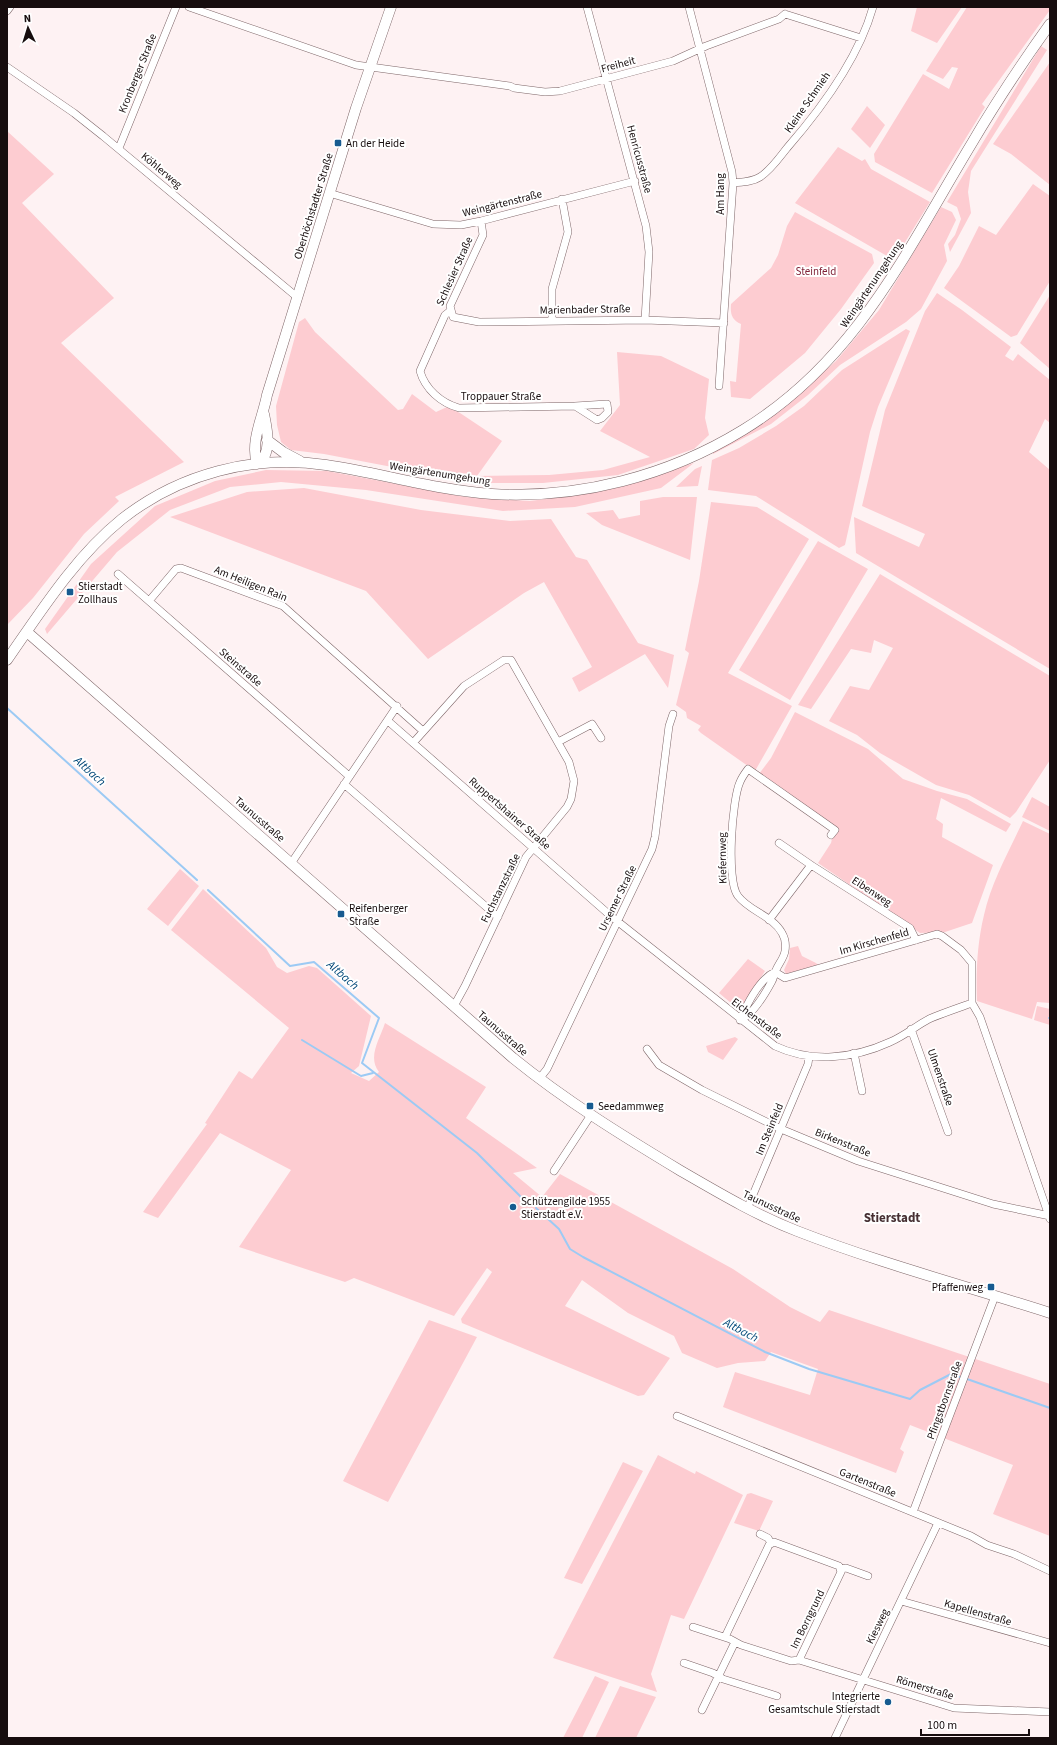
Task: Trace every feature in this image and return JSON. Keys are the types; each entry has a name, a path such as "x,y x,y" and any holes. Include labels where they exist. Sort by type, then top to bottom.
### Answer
{"street":[{"path":"7,11 10,7"},
{"name":"Kronberger Straße","path":"119,148 176,7"},
{"path":"189,7 356,65 369,66"},
{"name":"Oberhöchstadter Straße","path":"257,464 265,457 267,440 264,414 267,395 369,66 390,7"},
{"name":"Henricusstraße","path":"587,7 635,181 648,239 645,320"},
{"name":"Am Hang","path":"689,7 733,183 719,386"},
{"name":"Kleine Schmieh","path":"733,183 751,182 769,170 817,111 839,78 861,38 872,7"},
{"name":"Freiheit","path":"369,66 545,92 560,91 673,61 700,49 779,19 785,11 861,38"},
{"name":"Weingärtenumgehung","path":"257,464 302,462 327,465 454,490 494,494 534,494 574,491 619,482 670,466 711,448 759,420 800,389 836,353 858,327 884,289 1022,63 1050,24"},
{"name":"Köhlerweg","path":"7,67 74,113 119,148 297,297"},
{"name":"Weingärtenstraße","path":"330,193 433,224 461,225 635,181"},
{"path":"552,321 552,289 568,232 562,199"},
{"name":"Schlesier Straße","path":"420,371 445,315 450,311 450,306 483,235 481,221"},
{"name":"Marienbader Straße","path":"450,311 453,316 479,322 645,320 724,323"},
{"name":"Troppauer Straße","path":"420,371 422,380 435,394 445,403 459,408 575,406"},
{"name":"Oberhöchstadter Straße","path":"257,464 255,447 258,426 264,414"},
{"path":"267,440 283,452 302,462"},
{"path":"7,660 86,554 108,532 136,509 185,482 221,470 257,464"},
{"name":"Am Heiligen Rain","path":"150,601 176,569 181,568 280,604 397,706"},
{"name":"Steinstraße","path":"118,574 349,776"},
{"name":"Taunusstraße","path":"27,632 539,1079 591,1115 658,1157 748,1209 796,1231 1050,1313"},
{"name":"Fuchstanzstraße","path":"413,743 464,686 504,660 511,660 558,742 572,771 573,790 567,807 526,857 454,1006"},
{"path":"292,862 397,706 424,731"},
{"name":"Ursemer Straße","path":"539,1079 547,1069 654,842 668,726 673,714"},
{"name":"Ruppertshainer Straße","path":"388,721 532,848 618,921"},
{"path":"558,742 592,724 601,738"},
{"name":"Kiefernweg","path":"740,1020 745,1008 767,976 775,972 782,959 786,946 781,932 769,920 742,901 732,884 731,859 734,813 739,782 748,769 835,830 831,835"},
{"path":"344,784 498,917"},
{"name":"Eibenweg","path":"780,842 811,865 910,928 916,940"},
{"path":"769,920 811,865"},
{"name":"Eichenstraße","path":"618,921 740,1020 775,1046 796,1055 827,1057 854,1054 877,1047 929,1019 972,1004"},
{"name":"Im Kirschenfeld","path":"775,972 785,978 936,934 942,936 968,955 972,963 972,1004"},
{"path":"972,1004 980,1017 1050,1217"},
{"name":"Ulmenstraße","path":"912,1029 948,1132"},
{"name":"Birkenstraße","path":"647,1049 659,1065 702,1090 781,1129 878,1168 993,1204 1050,1217"},
{"path":"854,1054 862,1091"},
{"name":"Im Steinfeld","path":"748,1209 808,1064 809,1057"},
{"path":"554,1172 591,1115"},
{"name":"Pfingstbornstraße","path":"913,1512 995,1296"},
{"name":"Gartenstraße","path":"677,1416 972,1536 987,1545 1030,1561 1050,1571"},
{"name":"Kiesweg","path":"835,1738 938,1523"},
{"path":"760,1534 768,1538 770,1543"},
{"path":"770,1543 774,1542 839,1566 841,1569 846,1568 868,1576"},
{"path":"724,1637 770,1543"},
{"name":"Im Borngrund","path":"693,1627 791,1661 799,1660 831,1595 841,1569"},
{"name":"Kapellenstraße","path":"901,1601 1050,1643"},
{"path":"702,1710 735,1642"},
{"name":"Römerstraße","path":"799,1660 954,1708 1050,1712"},
{"path":"684,1663 713,1673 723,1679 777,1696"}],"green space":[{"path":"917,7 962,7 937,43 911,31"},
{"path":"967,7 1050,7 1050,10 982,104 985,107 932,193 875,162 874,154 923,74 949,89 958,68 952,67 943,79 926,71"},
{"path":"1041,46 1047,50 971,171 968,192 971,213 950,252 948,244 955,235 961,219 957,207 947,202"},
{"path":"1050,62 1050,185 1011,154 993,144"},
{"path":"867,106 885,125 870,148 851,129"},
{"path":"7,131 54,174 22,203 114,298 61,343 184,462 115,497 119,501 84,534 33,598 7,625"},
{"path":"838,147 862,161 865,159 871,169 930,202 894,260 795,203"},
{"path":"1033,184 1050,196 1050,281 1017,335 1011,337 944,288 959,266 979,226 996,235"},
{"path":"941,207 952,212 956,220 944,245 947,261 921,309 906,322 840,365 808,395 771,424 713,454 713,452 804,389 836,361 879,310"},
{"name":"Steinfeld","path":"795,212 872,254 874,263 841,309 805,353 750,399 731,397 730,381 736,382 741,324 732,316 731,304 771,268 778,255 787,226"},
{"path":"937,293 1011,347 1005,356 1013,361 1018,354 1050,380 1050,423 1045,419 1029,452 1050,470 1050,669 856,553 854,517 919,547 925,534 862,506 885,410 925,311"},
{"path":"1050,295 1050,369 1020,343"},
{"path":"305,318 315,332 398,410 403,409 412,394 436,412 447,407 460,413 502,441 477,476 549,475 603,470 650,457 600,431 620,405 617,352 661,356 709,379 705,418 709,435 694,449 618,475 543,483 476,483 324,454 291,450 281,442 277,425 276,406 299,322"},
{"path":"906,329 910,331 878,407 870,432 845,545 839,548 756,496 708,490 712,460 739,448 776,426 804,406 842,370"},
{"path":"694,463 661,488 575,507 503,511 366,490 281,482 230,487 170,510 117,552 47,634 45,629 91,564 155,506 215,481 266,470 327,471 466,497 530,501 591,493"},
{"path":"702,466 698,486 676,487 695,469"},
{"path":"304,488 421,510 510,521 551,519 576,557 587,560 638,643 674,655 668,688 645,654 579,692 572,678 592,667 544,582 524,593 428,659 366,591 170,517 247,492"},
{"path":"663,497 697,497 690,560 602,525 586,513 613,510 619,519 640,515 640,501"},
{"path":"711,502 757,507 809,539 728,673 792,706 755,771 701,733 698,730 701,726 687,718 686,712 676,705 689,653 685,650 699,581"},
{"path":"818,541 868,569 790,700 739,670"},
{"path":"880,574 1050,676 1050,760 1016,812 1010,818 969,795 936,785 880,753 857,735 829,721 850,686 869,690 893,648 874,640 871,653 851,649 811,709 798,705"},
{"path":"795,712 868,749 903,779 937,791 967,799 1011,824 1006,832 941,798 936,819 943,824 942,837 993,865 972,923 945,932 920,933 818,863 831,843 835,826 759,774 771,758"},
{"path":"1032,797 1050,807 1050,831 1022,817"},
{"path":"1023,821 1050,834 1050,1003 1037,1002 1032,1019 977,1001 980,937 987,903 1006,855"},
{"path":"180,869 199,886 168,926 147,909"},
{"path":"203,889 266,948 277,967 287,973 309,966 317,968 371,1016 359,1066 351,1073 369,1081 379,1072 374,1060 374,1054 385,1023 486,1087 466,1118 537,1168 513,1173 542,1197 560,1174 733,1269 790,1307 820,1322 829,1310 1050,1384 1050,1536 993,1514 1013,1465 910,1425 900,1449 904,1452 896,1473 723,1407 735,1372 810,1395 818,1369 771,1352 765,1361 738,1363 717,1368 682,1353 674,1336 628,1313 582,1280 565,1306 670,1358 644,1395 638,1396 462,1323 461,1319 492,1272 487,1268 454,1316 354,1278 345,1282 239,1247 291,1170 220,1133 158,1218 143,1212 207,1124 205,1123 239,1071 252,1079 289,1028 171,930"},
{"path":"798,946 802,956 818,965 786,974 784,970 789,959 790,948"},
{"path":"748,959 765,971 744,1004 737,1008 719,993"},
{"path":"1037,1006 1050,1009 1050,1025 1034,1020"},
{"path":"735,1037 738,1039 723,1060 708,1052 706,1046"},
{"path":"429,1320 477,1337 388,1502 343,1481"},
{"path":"658,1455 695,1474 696,1471 743,1495 684,1619 671,1615 651,1674 657,1692 553,1658"},
{"path":"623,1462 643,1471 582,1584 564,1578"},
{"path":"751,1493 773,1501 759,1531 734,1523 747,1494"},
{"path":"595,1676 609,1682 582,1738 563,1738"},
{"path":"620,1686 656,1697 636,1738 595,1738"}],"waterway":[{"name":"Altbach","path":"7,708 197,880"},
{"name":"Altbach","path":"208,890 290,966 314,962 379,1018 362,1063 477,1153 526,1202"},
{"name":"Altbach","path":"302,1040 361,1076 373,1073"},
{"name":"Altbach","path":"536,1208 559,1229 570,1249 765,1352 809,1369 910,1399 920,1390 951,1374 960,1377"},
{"name":"Altbach","path":"967,1379 1050,1408"}],"place":[{"name":"An der Heide","path":"338,143"},
{"name":"Stierstadt Zollhaus","path":"70,592"},
{"name":"Reifenberger Straße","path":"341,914"},
{"name":"Seedammweg","path":"590,1106"},
{"name":"Schützengilde 1955 Stierstadt e.V.","path":"513,1207"},
{"name":"Pfaffenweg","path":"991,1287"},
{"name":"Integrierte Gesamtschule Stierstadt","path":"888,1702"}],"district":[{"name":"Stierstadt","path":"892,1217"}]}
